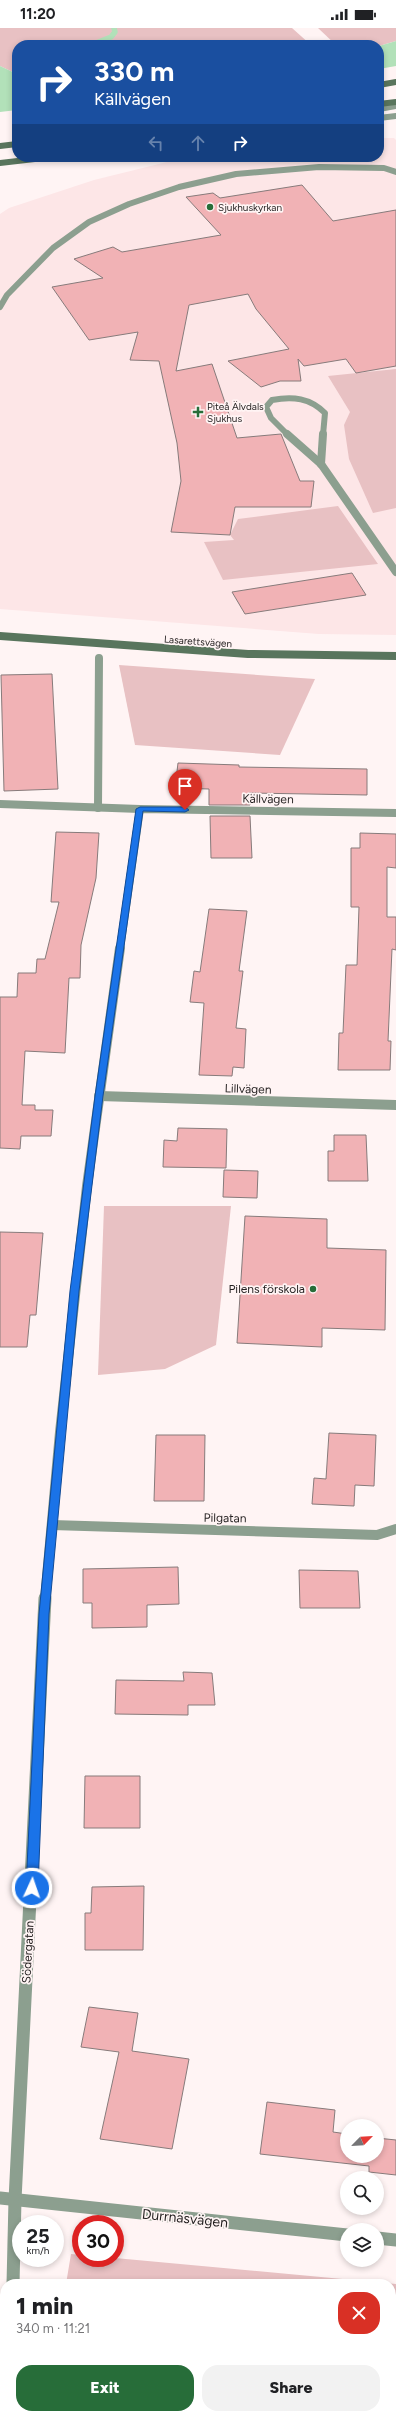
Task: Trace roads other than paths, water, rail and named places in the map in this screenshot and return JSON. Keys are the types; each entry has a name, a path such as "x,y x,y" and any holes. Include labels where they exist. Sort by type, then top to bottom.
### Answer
{"street":[{"path":"384,84 396,82"},
{"path":"384,103 396,102"},
{"path":"384,108 396,106"},
{"path":"384,117 396,116"},
{"path":"0,146 12,145"},
{"path":"0,163 12,162"},
{"path":"0,307 7,295 53,248 89,222 129,204 179,187 236,174 319,166 384,168 396,172"},
{"path":"321,464 325,413 317,404 300,398 284,397 272,400 266,406 271,418 321,464 396,572"},
{"name":"Lasarettsvägen","path":"0,636 282,655 347,657 396,656"},
{"path":"98,808 99,658"},
{"name":"Källvägen","path":"0,804 140,809 396,813"},
{"name":"Södergatan","path":"13,2279 15,2200 44,1614 74,1291 99,1096 140,809"},
{"name":"Lillvägen","path":"99,1096 396,1105"},
{"name":"Pilgatan","path":"52,1525 377,1534 396,1529"},
{"name":"Durrnäsvägen","path":"0,2198 340,2234"},
{"path":"384,2239 396,2240"}],"waterway":[{"path":"104,40 111,37 115,32 114,28"}],"place":[{"name":"Sjukhuskyrkan","path":"210,207"},
{"name":"Piteå Älvdals Sjukhus","path":"198,412"},
{"name":"Pilens förskola","path":"313,1289"}]}
